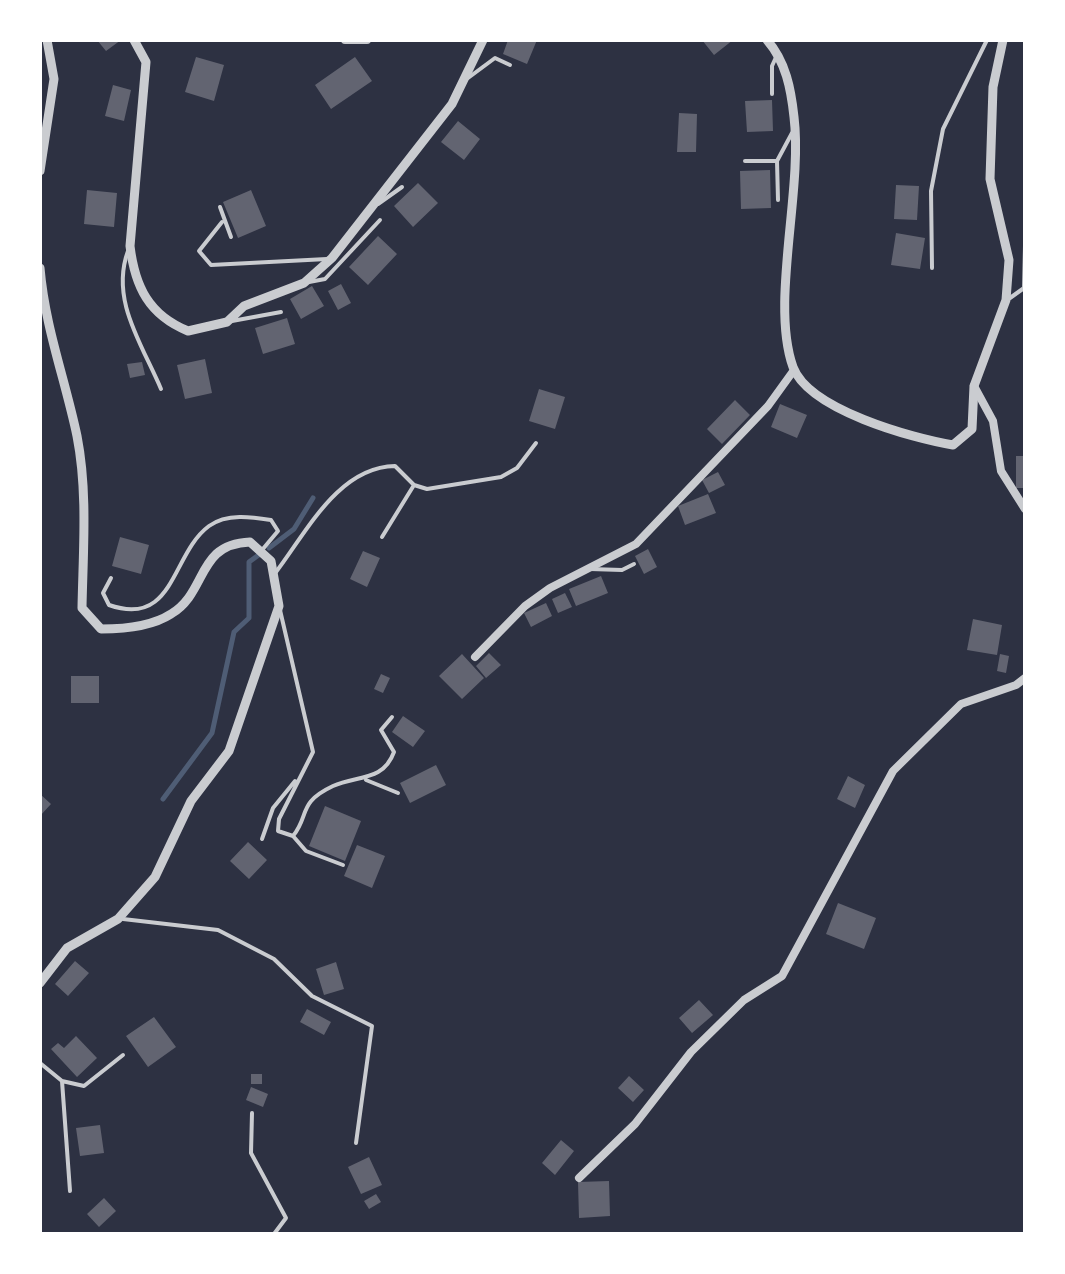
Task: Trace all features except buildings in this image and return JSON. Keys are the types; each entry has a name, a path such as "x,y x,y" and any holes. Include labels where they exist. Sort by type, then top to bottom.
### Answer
{"street":[{"path":"40,170 54,79 47,40"},
{"path":"134,40 146,62 130,246 133,276 154,310 166,322 188,331 227,322 244,306 304,282 332,258 452,104 483,40"},
{"path":"345,40 367,40"},
{"path":"767,40 778,53 790,87 798,149 785,324 794,370 809,388 835,406 914,438 953,445 972,429 974,386 1006,300 1009,260 990,179 992,86 1003,40"},
{"path":"40,268 44,318 78,439 84,513 82,608 89,618 100,629 120,629 173,614 192,592 210,556 236,542 250,542 262,550 276,572 278,606 229,751 191,801 155,877 118,918 67,948 40,983"},
{"path":"474,657 525,606 636,544 768,406 794,370"},
{"path":"974,386 993,421 1000,471 1025,509"},
{"path":"578,1178 634,1124 691,1052 744,1000 782,976 893,772 962,704 1016,685 1025,678"}],"lane":[{"path":"932,268 931,191 943,130 987,40"},
{"path":"772,94 772,66 778,53"},
{"path":"463,82 496,58 510,65"},
{"path":"778,200 777,161 796,130"},
{"path":"746,162 777,161"},
{"path":"373,204 384,203 402,187"},
{"path":"220,208 222,222 231,237"},
{"path":"304,282 324,280 380,220"},
{"path":"222,222 200,251 211,265 303,264 332,258"},
{"path":"130,246 120,272 126,312 161,388"},
{"path":"1006,300 1024,288 1025,246"},
{"path":"227,322 282,312"},
{"path":"276,572 332,494 382,466 406,472 414,486 427,489 501,478 517,468 536,443"},
{"path":"382,537 414,486"},
{"path":"112,578 103,593 108,605 128,612 149,605 166,592 210,526 241,516 271,520 278,531 262,550"},
{"path":"588,569 622,570 634,564"},
{"path":"278,606 312,752 279,819 278,831 293,836 306,851 343,865"},
{"path":"293,836 310,800 332,787 365,779 390,762 394,752 381,730 392,717"},
{"path":"262,839 273,808 302,773"},
{"path":"365,779 398,794"},
{"path":"118,918 218,930 274,959 312,996 372,1026 356,1143"},
{"path":"40,1063 62,1081 84,1086 123,1054"},
{"path":"62,1081 70,1191"},
{"path":"252,1113 250,1153 286,1218 274,1234"}],"waterway":[{"path":"269,548 294,529 313,498"},
{"path":"163,799 212,733 234,632 249,618 249,562 260,554"}]}
